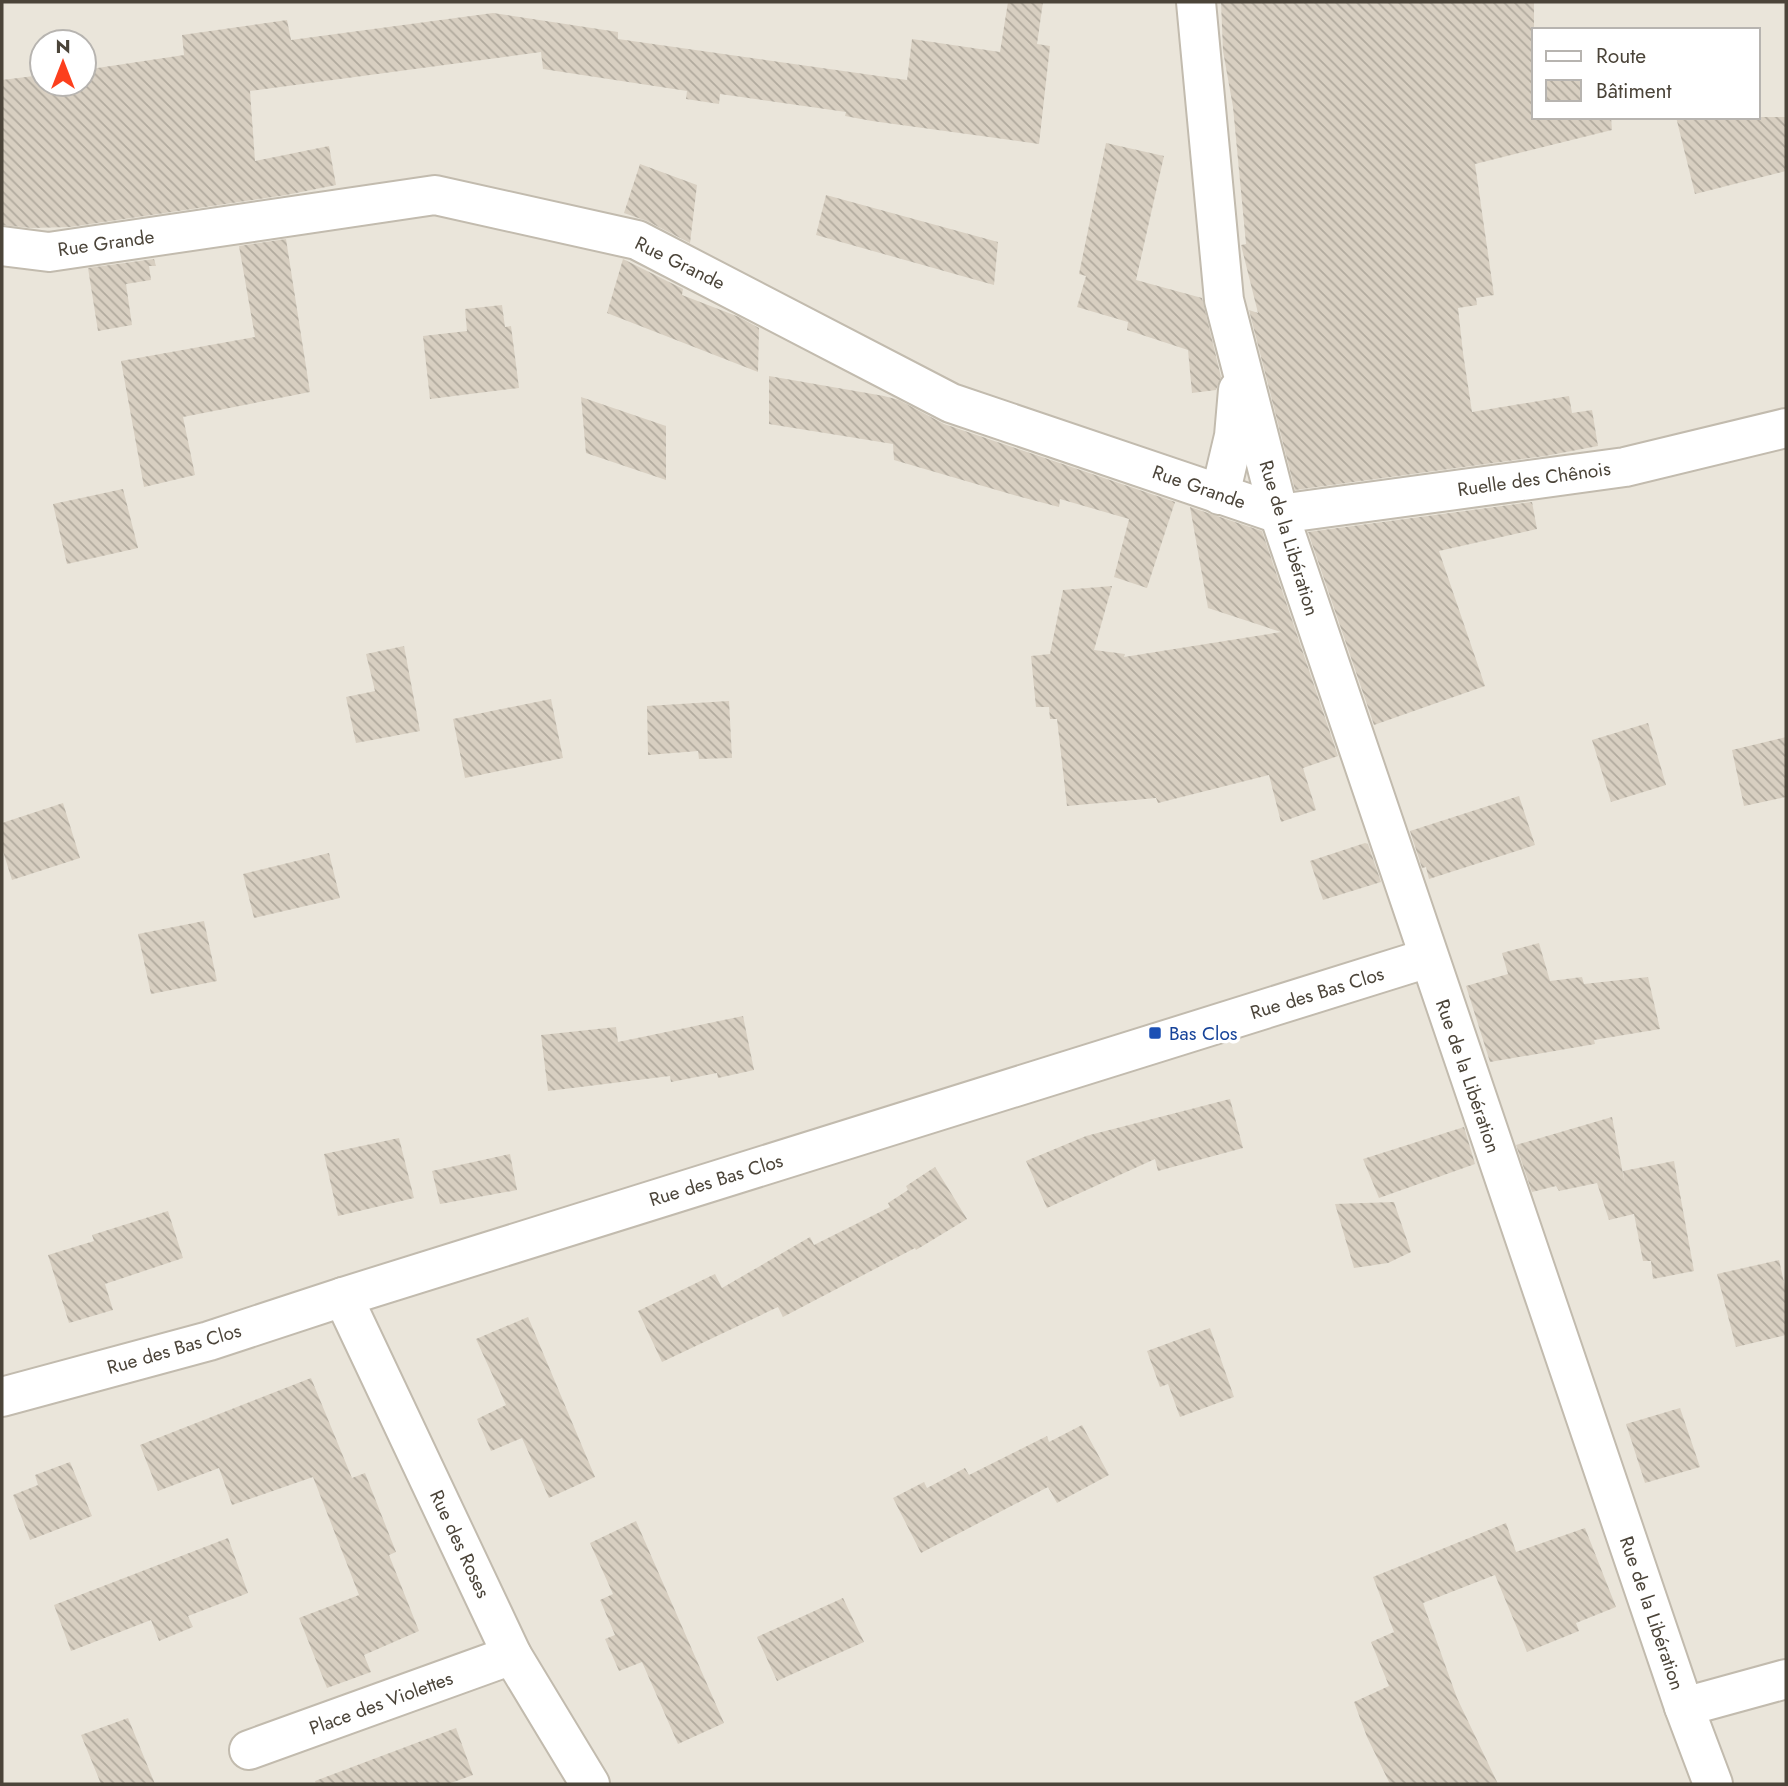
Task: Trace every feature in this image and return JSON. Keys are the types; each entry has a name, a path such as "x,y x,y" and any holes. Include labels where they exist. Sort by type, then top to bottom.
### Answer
{"street":[{"name":"Rue de la Libération","path":"1196,2 1224,300 1279,514 1428,958 1684,1707 1713,1784"},
{"name":"Rue Grande","path":"2,246 49,252 435,195 637,240 951,403 1279,514"},
{"name":"Rue de la Libération","path":"1220,495 1234,436 1240,363"},
{"name":"Ruelle des Chênois","path":"1279,514 1625,467 1786,428"},
{"name":"Rue des Bas Clos","path":"2,1397 209,1341 1428,958"},
{"name":"Rue des Roses","path":"343,1297 512,1655 590,1784"},
{"name":"Place des Violettes","path":"249,1750 512,1655"},
{"path":"1684,1707 1786,1679"}],"shaded area":[{"path":"2,2 1786,2 1786,1784 2,1784"}],"building":[{"path":"1008,2 1043,2 1037,44 1050,46 1039,144 872,121 845,116 846,112 720,94 719,104 686,99 687,91 543,69 541,52 250,91 255,161 329,146 336,185 70,227 32,228 2,225 2,80 28,77 28,98 98,98 98,68 184,55 182,35 287,20 291,40 493,13 618,32 618,39 907,80 912,39 1000,52"},
{"path":"1221,2 1534,2 1532,119 1611,119 1612,130 1475,164 1494,295 1476,298 1477,305 1458,308 1463,353 1472,412 1569,396 1572,413 1592,410 1598,446 1545,456 1295,490 1249,310 1258,313 1241,245 1246,244 1233,107 1223,51"},
{"path":"1786,117 1786,171 1695,194 1676,119"},
{"path":"1106,143 1164,156 1136,280 1202,298 1221,377 1216,390 1192,393 1188,350 1127,330 1128,322 1077,307 1086,276 1079,274"},
{"path":"640,164 697,185 690,243 647,221 624,213"},
{"path":"826,195 998,242 994,285 816,235"},
{"path":"286,239 310,392 183,417 195,475 144,487 121,361 255,337 239,246"},
{"path":"154,259 156,266 149,266 151,280 126,284 132,325 98,331 88,268"},
{"path":"623,259 683,289 682,295 739,317 759,328 758,372 607,313"},
{"path":"502,305 505,327 511,326 519,388 430,399 423,336 467,331 465,309"},
{"path":"769,376 899,400 944,424 1175,502 1147,588 1114,577 1129,519 1060,499 1059,507 894,460 893,444 769,424"},
{"path":"581,397 666,426 666,480 586,453"},
{"path":"123,489 138,548 67,564 53,504"},
{"path":"1532,502 1537,529 1439,551 1485,686 1374,725 1308,532"},
{"path":"1190,507 1262,531 1338,756 1303,768 1316,810 1281,822 1269,775 1158,803 1156,798 1067,806 1057,719 1050,719 1049,707 1036,707 1031,656 1050,654 1063,590 1112,586 1094,650 1125,654 1124,657 1281,632 1208,608"},
{"path":"404,646 420,731 356,743 346,697 375,691 366,654"},
{"path":"551,699 563,758 465,778 453,719"},
{"path":"729,701 732,758 699,759 698,751 648,755 647,706"},
{"path":"1648,723 1666,785 1611,802 1592,740"},
{"path":"1786,737 1786,797 1744,806 1732,750"},
{"path":"1519,796 1535,845 1429,879 1426,867 1422,868 1410,831"},
{"path":"63,803 80,858 12,880 2,848 2,823"},
{"path":"1368,844 1381,882 1323,900 1310,861"},
{"path":"329,853 340,898 254,918 243,874"},
{"path":"204,921 217,981 151,994 138,934"},
{"path":"1539,943 1550,981 1582,977 1584,984 1648,977 1660,1029 1594,1040 1595,1044 1490,1062 1466,986 1508,974 1502,953"},
{"path":"743,1016 754,1070 718,1078 717,1073 671,1082 670,1076 548,1091 541,1035 616,1027 618,1042"},
{"path":"1230,1099 1243,1148 1158,1171 1155,1159 1047,1208 1026,1161 1086,1136"},
{"path":"1612,1117 1625,1184 1623,1171 1674,1161 1694,1271 1653,1279 1651,1261 1643,1261 1634,1214 1609,1220 1597,1183 1559,1191 1556,1186 1532,1192 1516,1145"},
{"path":"1464,1127 1475,1164 1379,1198 1363,1159"},
{"path":"399,1138 414,1198 338,1216 324,1154"},
{"path":"510,1154 517,1190 440,1204 432,1171"},
{"path":"935,1167 967,1219 916,1250 915,1248 783,1317 778,1307 662,1362 638,1311 715,1274 722,1288 810,1237 814,1245 890,1207 888,1203 908,1190 906,1186"},
{"path":"1394,1202 1411,1252 1388,1263 1354,1268 1335,1204"},
{"path":"168,1211 183,1258 105,1284 113,1310 69,1323 48,1255 94,1241 92,1235"},
{"path":"1779,1260 1786,1291 1786,1335 1736,1347 1717,1274"},
{"path":"528,1317 595,1477 549,1498 522,1438 491,1451 477,1419 506,1405 476,1339"},
{"path":"1210,1328 1234,1397 1180,1417 1168,1384 1160,1387 1147,1351"},
{"path":"311,1378 352,1478 365,1473 396,1552 389,1555 419,1631 364,1655 371,1672 327,1688 299,1618 359,1595 313,1477 232,1505 219,1468 158,1491 140,1445"},
{"path":"1680,1408 1700,1467 1645,1483 1626,1424"},
{"path":"1082,1425 1109,1475 1057,1503 1048,1487 921,1553 893,1498 924,1482 927,1488 965,1468 969,1475 1047,1436 1049,1442"},
{"path":"70,1462 92,1516 30,1540 13,1495 38,1485 35,1475"},
{"path":"636,1521 724,1723 678,1744 642,1662 619,1671 605,1639 615,1635 600,1600 613,1594 590,1543"},
{"path":"1506,1523 1516,1552 1585,1528 1616,1607 1576,1623 1579,1631 1527,1652 1495,1575 1423,1603 1457,1698 1498,1784 1390,1784 1367,1737 1354,1702 1389,1686 1371,1642 1394,1632 1373,1577"},
{"path":"228,1538 248,1593 188,1616 193,1627 159,1641 151,1620 71,1651 54,1605"},
{"path":"843,1598 864,1642 777,1681 757,1637"},
{"path":"128,1718 155,1784 101,1784 81,1735"},
{"path":"456,1728 473,1775 448,1784 316,1784 315,1781"}],"place":[{"name":"Bas Clos","path":"1155,1033"}]}
